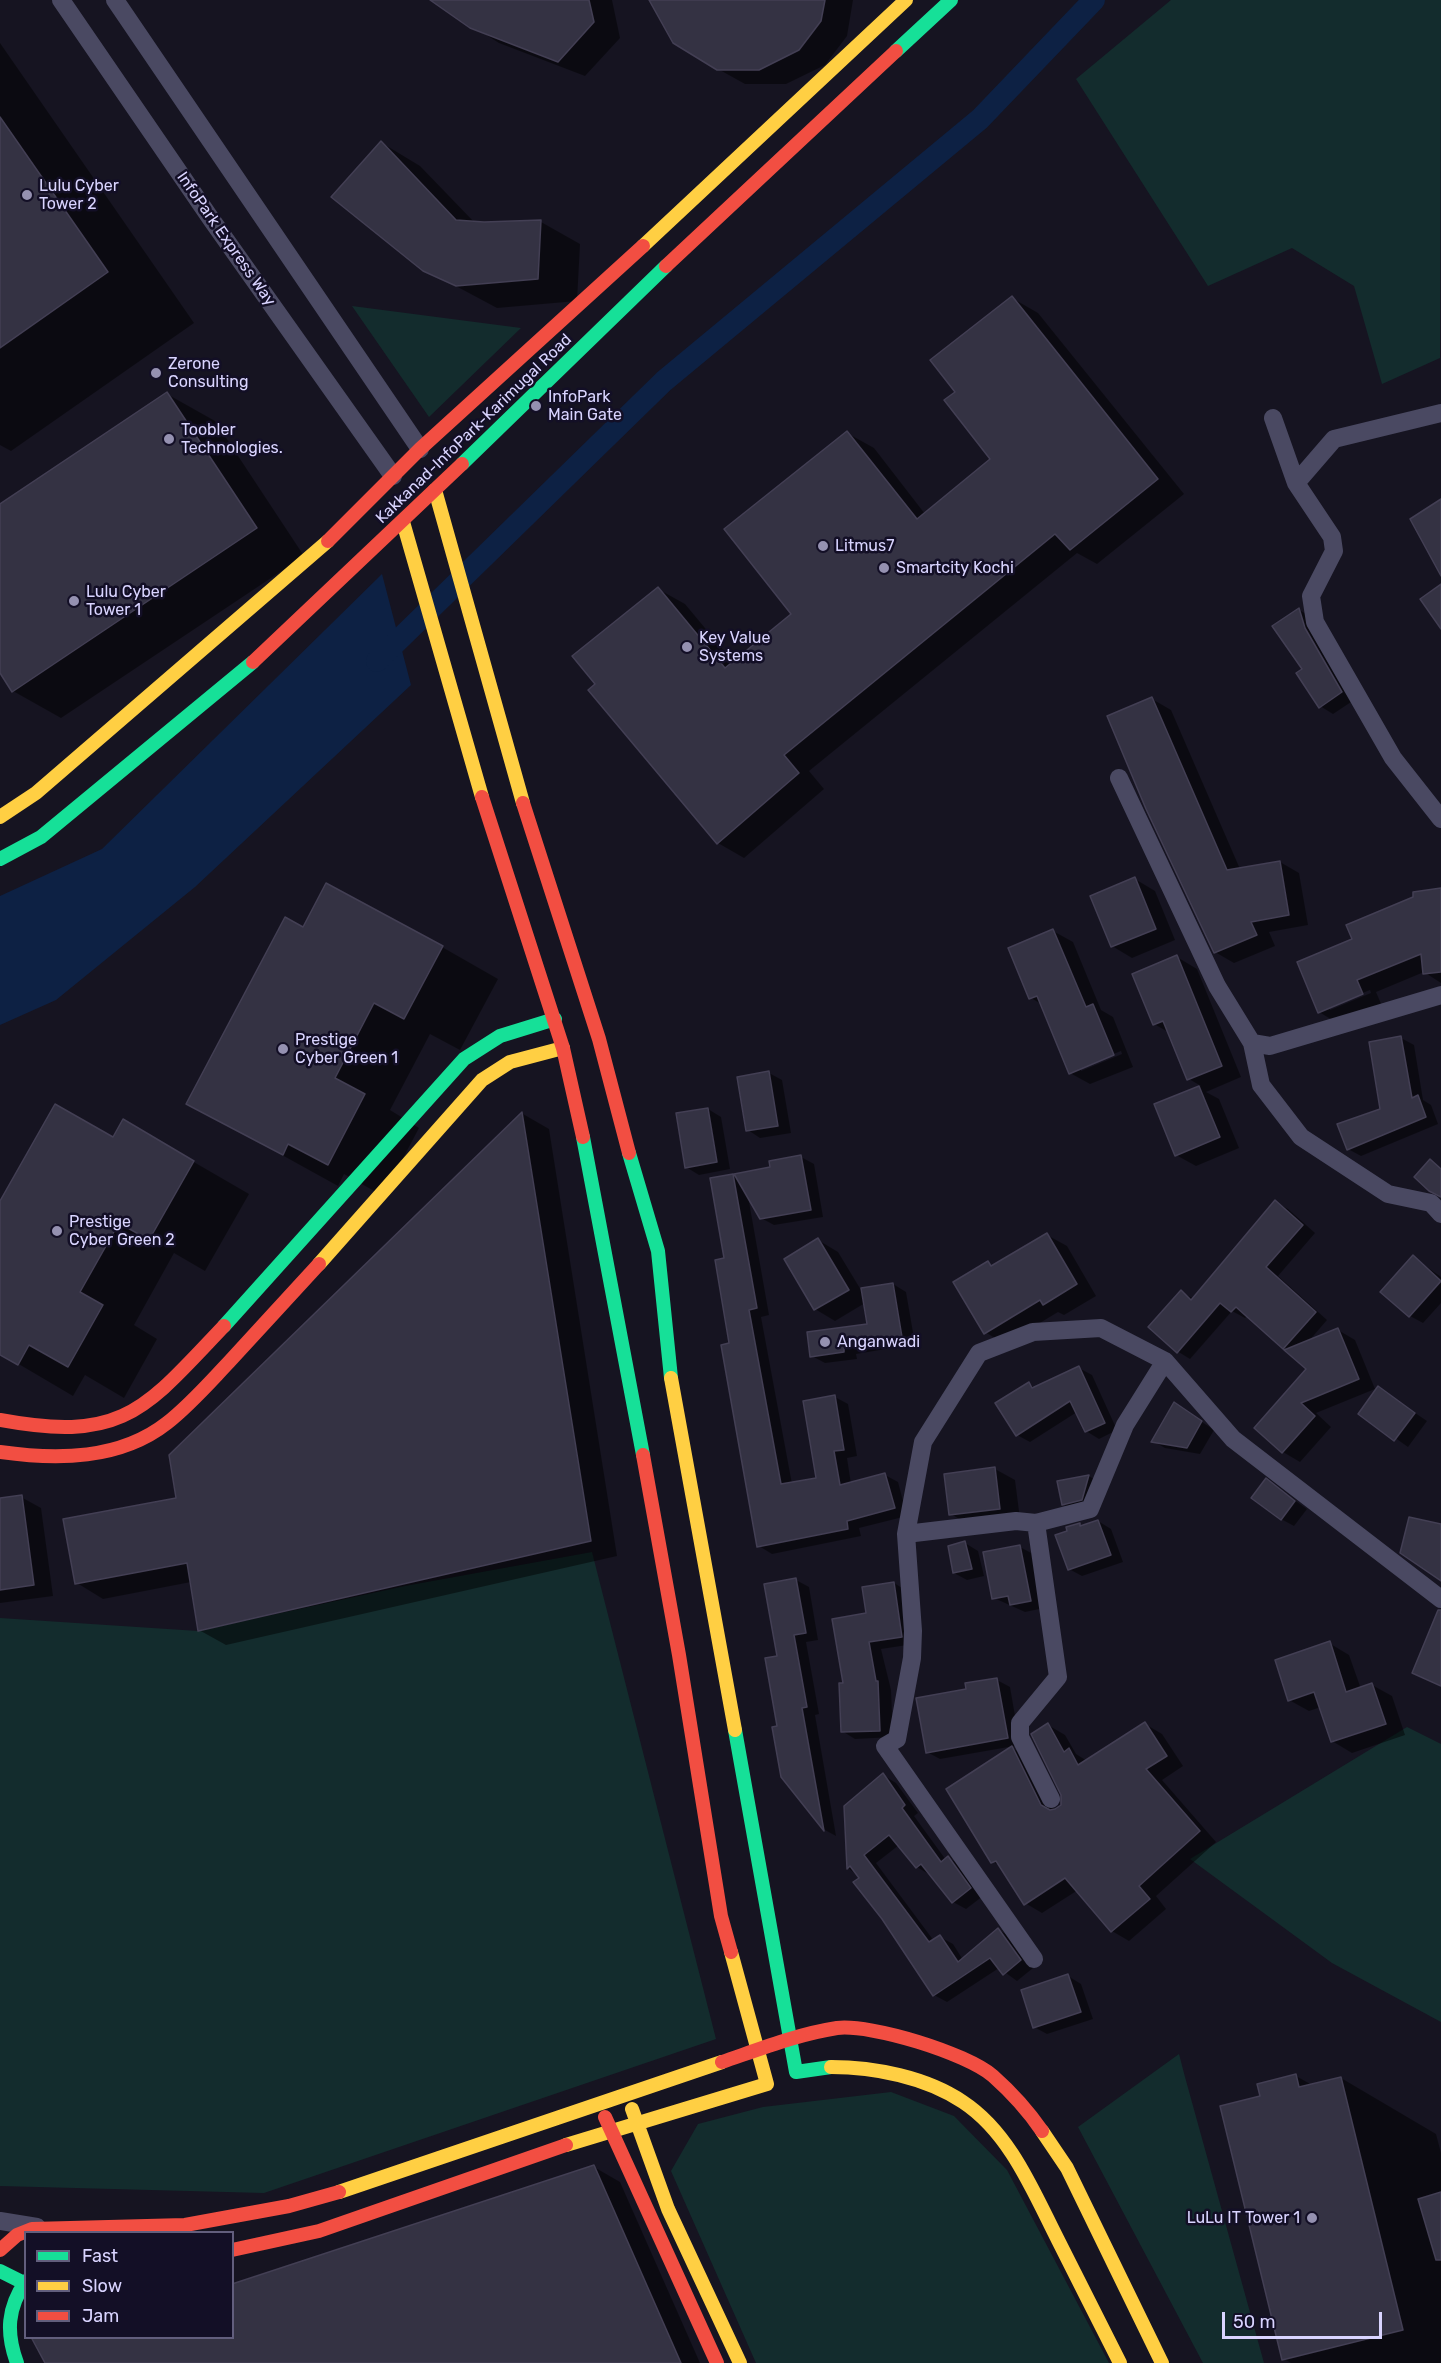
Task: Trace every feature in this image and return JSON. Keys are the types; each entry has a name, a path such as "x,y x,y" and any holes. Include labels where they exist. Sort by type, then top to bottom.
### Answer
{"street":[{"name":"InfoPark Express Way","path":"61,0 211,219 393,476"},
{"path":"115,0 420,449"},
{"name":"Kakkanad-InfoPark-Karimugal Road","path":"0,818 36,793 332,537 420,449 613,274 906,0"},
{"name":"Kakkanad-InfoPark-Karimugal Road","path":"0,859 41,837 244,671 403,522 624,305 951,0"},
{"path":"1296,483 1334,439 1441,412"},
{"path":"1273,418 1296,483 1332,537 1334,551 1311,596 1316,622 1393,758 1441,819"},
{"path":"435,490 517,783 599,1039 610,1088 658,1251 668,1359 796,2072"},
{"path":"403,522 481,793 563,1048 597,1205 679,1655 721,1916 767,2084"},
{"path":"1119,778 1217,986 1252,1044 1261,1085 1301,1137 1388,1194 1431,1203 1441,1215"},
{"path":"1252,1044 1270,1046 1441,995"},
{"path":"0,1420 40,1428 75,1428 129,1414 152,1401 267,1280 464,1059 500,1036 555,1019"},
{"path":"0,1452 32,1458 73,1458 138,1441 169,1424 289,1297 482,1080 510,1062 563,1048"},
{"path":"267,1280 289,1297"},
{"path":"1034,1959 885,1746 897,1738 912,1658 913,1631 906,1534 923,1442 979,1353 1033,1332 1101,1328 1165,1361 1233,1439 1441,1599"},
{"path":"906,1534 1016,1521 1036,1523 1090,1509 1125,1425 1165,1361"},
{"path":"1036,1523 1058,1677 1020,1723 1020,1737 1051,1799"},
{"path":"0,2221 38,2228 142,2228 174,2226 260,2213 310,2202 790,2040 839,2028 889,2034 943,2050 992,2075 1034,2120 1066,2168 1162,2363"},
{"path":"234,2250 319,2231 555,2148 767,2084 796,2072 816,2067 881,2072 929,2086 969,2106 1004,2144 1033,2187 1120,2363"},
{"path":"627,2096 668,2209 740,2363"},
{"path":"600,2105 717,2363"},
{"path":"310,2202 319,2231"},
{"path":"0,2250 19,2232 38,2228"},
{"path":"0,2271 24,2282"},
{"path":"17,2363 8,2328 5,2303 24,2283"}],"green space":[{"path":"1171,0 1441,0 1440,358 1382,384 1354,286 1292,248 1208,286 1076,79"},
{"path":"352,306 521,328 429,417"},
{"path":"592,1552 716,2039 264,2193 0,2186 0,1618 198,1631 405,1586"},
{"path":"1407,1727 1441,1744 1441,2022 1332,1963 1190,1859"},
{"path":"1179,2054 1264,2363 1203,2363 1078,2127"},
{"path":"891,2092 954,2116 1007,2170 1109,2363 756,2363 671,2171 698,2124 763,2107"}],"water":[{"path":"382,574 411,685 195,887 56,1000 0,1025 0,896 102,849"}],"building":[{"path":"430,0 589,0 594,22 558,62 470,28"},
{"path":"649,0 825,0 821,21 799,50 759,70 717,70 673,43"},
{"name":"Lulu Cyber Tower 2","path":"0,117 108,272 0,348"},
{"path":"381,141 456,220 484,222 541,220 538,279 456,286 423,271 331,197"},
{"name":"Smartcity Kochi","path":"1012,296 1158,479 1070,550 1055,534 784,755 799,773 717,844 588,690 595,684 572,656 658,587 725,668 791,614 724,529 847,431 917,519 990,459 944,400 955,392 930,360"},
{"name":"Lulu Cyber Tower 1","path":"167,392 257,528 12,692 0,673 0,504"},
{"path":"1441,499 1441,576 1410,519"},
{"path":"1441,584 1441,629 1420,599"},
{"path":"1299,608 1305,628 1342,692 1319,708 1296,673 1302,669 1272,626"},
{"path":"1152,697 1227,870 1280,861 1289,915 1251,922 1257,935 1214,953 1146,809 1107,716"},
{"path":"1135,877 1156,929 1111,947 1090,896"},
{"name":"Prestige Cyber Green 1","path":"326,883 443,946 404,1019 374,1003 335,1078 365,1094 328,1165 288,1144 283,1155 186,1104 285,917 303,927"},
{"path":"1441,888 1441,972 1423,974 1421,954 1357,980 1363,994 1318,1013 1297,962 1352,939 1346,925 1413,897 1413,892"},
{"path":"1053,929 1086,1007 1093,1004 1114,1055 1069,1074 1037,996 1029,999 1008,948"},
{"path":"1177,955 1222,1066 1187,1080 1163,1021 1153,1025 1132,974"},
{"path":"1401,1036 1412,1098 1418,1095 1426,1117 1347,1150 1337,1124 1380,1109 1369,1042"},
{"path":"769,1071 778,1126 746,1131 737,1077"},
{"path":"1199,1086 1220,1137 1175,1156 1154,1104"},
{"name":"Prestige Cyber Green 2","path":"55,1104 113,1137 123,1119 194,1161 149,1240 119,1223 80,1292 103,1305 68,1367 29,1345 18,1365 0,1355 0,1201"},
{"path":"708,1108 717,1162 685,1168 676,1113"},
{"path":"522,1112 591,1541 198,1631 187,1563 75,1584 63,1519 176,1498 169,1455"},
{"path":"801,1155 811,1210 760,1219 734,1174 770,1167 769,1161"},
{"path":"1430,1159 1441,1169 1441,1197 1429,1191 1414,1177"},
{"path":"733,1174 757,1308 749,1310 781,1484 816,1478 803,1401 835,1395 844,1450 834,1451 840,1485 885,1473 895,1508 847,1521 848,1529 757,1547 721,1345 729,1343 715,1260 724,1258 710,1178"},
{"path":"1275,1200 1303,1225 1266,1267 1316,1312 1283,1349 1236,1307 1231,1312 1220,1303 1177,1353 1148,1327 1181,1290 1191,1300"},
{"path":"1047,1233 1077,1284 1043,1305 1040,1300 984,1334 953,1282 988,1261 991,1266"},
{"path":"818,1238 849,1290 814,1310 784,1259"},
{"path":"1413,1255 1441,1281 1409,1317 1380,1292"},
{"path":"893,1283 902,1337 844,1347 844,1352 810,1357 807,1332 867,1324 861,1288"},
{"path":"1338,1328 1359,1379 1301,1403 1315,1416 1282,1453 1254,1428 1306,1369 1284,1350"},
{"path":"1079,1366 1105,1423 1085,1432 1070,1401 1016,1436 995,1403 1029,1382 1032,1388"},
{"path":"1378,1386 1415,1413 1394,1441 1358,1414"},
{"path":"1174,1402 1202,1421 1187,1448 1151,1442"},
{"path":"995,1467 1000,1509 949,1515 944,1474"},
{"path":"1089,1475 1082,1500 1062,1505 1057,1481"},
{"path":"1266,1478 1295,1501 1281,1520 1251,1498"},
{"path":"22,1495 34,1585 0,1590 0,1498"},
{"path":"1409,1517 1441,1524 1441,1581 1400,1553"},
{"path":"1098,1520 1111,1555 1068,1570 1055,1535 1067,1531 1066,1527 1080,1523 1080,1526"},
{"path":"965,1541 972,1569 953,1573 948,1546"},
{"path":"1020,1545 1031,1601 1010,1605 1008,1596 992,1599 983,1552"},
{"path":"796,1578 806,1633 794,1635 807,1707 802,1708 824,1831 781,1777 772,1727 777,1726 765,1658 777,1656 764,1584"},
{"path":"894,1582 902,1637 869,1642 876,1681 878,1681 880,1731 841,1732 839,1683 843,1683 832,1619 866,1613 862,1587"},
{"path":"1438,1610 1441,1610 1441,1686 1412,1673"},
{"path":"1330,1641 1346,1692 1372,1683 1386,1724 1331,1742 1314,1692 1288,1701 1275,1660"},
{"path":"997,1678 1008,1738 926,1753 916,1698 966,1689 965,1683"},
{"path":"1145,1722 1167,1756 1146,1769 1200,1831 1139,1886 1150,1899 1111,1932 1065,1878 1024,1905 996,1861 991,1863 946,1789 1012,1746 1041,1805 1050,1810 1055,1809 1061,1805 1061,1795 1031,1734 1048,1723 1064,1752 1069,1748 1078,1765"},
{"path":"883,1773 905,1805 902,1808 941,1862 948,1856 971,1888 952,1903 921,1864 916,1868 889,1835 864,1855 929,1942 940,1935 958,1962 998,1928 1021,1960 1003,1975 990,1958 933,1996 882,1919 853,1882 859,1878 850,1866 847,1869 844,1806"},
{"path":"1068,1974 1081,2012 1033,2028 1021,1990"},
{"name":"LuLu IT Tower 1","path":"1296,2074 1299,2087 1341,2077 1403,2330 1282,2360 1220,2106 1260,2096 1257,2084"},
{"path":"594,2165 681,2363 45,2363 32,2339 234,2339 234,2283"},
{"path":"1441,2192 1441,2260 1436,2260 1418,2199"}],"waterway":[{"path":"377,661 664,381 980,119 1094,0"}],"traffic: fast":[{"path":"896,51 951,0"},
{"path":"462,464 666,266"},
{"path":"0,859 41,837 253,662"},
{"path":"224,1326 464,1059 500,1036 555,1019"},
{"path":"583,1137 643,1455"},
{"path":"629,1153 658,1251 671,1378"},
{"path":"735,1730 796,2072 831,2067"},
{"path":"0,2271 24,2283"},
{"path":"17,2363 11,2341 10,2321 15,2301 24,2284"}],"traffic: slow":[{"path":"643,246 906,0"},
{"path":"435,490 523,803"},
{"path":"403,522 482,797"},
{"path":"0,817 36,793 328,541"},
{"path":"319,1264 482,1080 510,1062 563,1048"},
{"path":"671,1378 735,1730"},
{"path":"566,2145 767,2084 731,1952"},
{"path":"339,2192 722,2062"},
{"path":"831,2067 882,2071 916,2080 948,2093 980,2115 1007,2146 1019,2164 1120,2363"},
{"path":"632,2109 668,2209 740,2363"},
{"path":"1042,2131 1067,2168 1162,2363"}],"traffic: jam":[{"path":"666,266 896,51"},
{"path":"328,541 420,449 643,246"},
{"path":"253,662 462,464"},
{"path":"482,797 563,1048 583,1137"},
{"path":"523,803 599,1039 629,1153"},
{"path":"0,1452 44,1456 87,1454 109,1451 149,1435 167,1423 199,1394 319,1264"},
{"path":"0,1420 42,1426 76,1427 105,1422 129,1413 173,1379 224,1326"},
{"path":"643,1455 679,1655 721,1916 731,1952"},
{"path":"722,2062 793,2038 837,2028 853,2028 895,2035 941,2050 980,2067 1013,2095 1042,2131"},
{"path":"605,2117 717,2363"},
{"path":"234,2250 319,2231 566,2145"},
{"path":"27,2231 32,2229 185,2225 289,2206 339,2192"},
{"path":"0,2250 17,2235 24,2232"}],"place":[{"name":"Lulu Cyber Tower 2","path":"27,195"},
{"name":"Zerone Consulting","path":"156,373"},
{"name":"InfoPark Main Gate","path":"536,406"},
{"name":"Toobler Technologies.","path":"169,439"},
{"name":"Litmus7","path":"823,546"},
{"name":"Smartcity Kochi","path":"884,568"},
{"name":"Lulu Cyber Tower 1","path":"74,601"},
{"name":"Key Value Systems","path":"687,647"},
{"name":"Prestige Cyber Green 1","path":"283,1049"},
{"name":"Prestige Cyber Green 2","path":"57,1231"},
{"name":"Anganwadi","path":"825,1342"},
{"name":"LuLu IT Tower 1","path":"1312,2218"}]}
